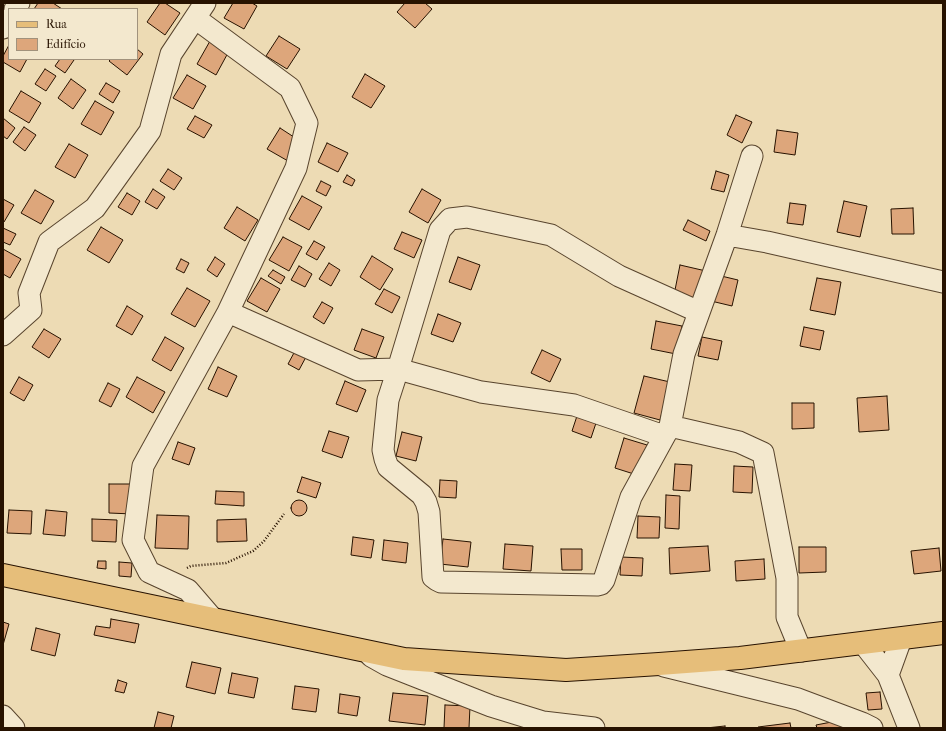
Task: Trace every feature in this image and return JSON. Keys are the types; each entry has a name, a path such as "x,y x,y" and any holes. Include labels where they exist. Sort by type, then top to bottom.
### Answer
{"main road":[{"path":"3,576 404,659 566,670 740,658 943,634"}],"street":[{"path":"3,336 31,310 30,293 49,242 95,208 150,131 171,54 200,10 290,88 307,123 296,168 228,312 143,466 133,540 149,572 188,590 213,619"},
{"path":"699,312 619,276 551,235 467,217 450,219 440,230 388,400 383,450 384,459 388,467 422,495 426,502 429,512 433,577 441,582 601,584 604,580 631,497 667,431 684,354 727,235 752,156"},
{"path":"727,235 767,242 943,282"},
{"path":"228,312 358,370 398,369 481,392 574,405 667,431 739,442 763,453 787,578 787,617 801,651"},
{"path":"888,675 901,639"},
{"path":"863,643 888,675 909,728"},
{"path":"356,648 387,665 491,706 513,721 543,722 594,728"},
{"path":"659,664 798,699 872,728"},
{"path":"3,716 14,728"}],"path":[{"path":"177,585 186,570 191,566 226,563 253,551 264,542 284,514"}],"building":[{"path":"38,3 53,3 60,8 35,8"},
{"path":"160,3 165,3 180,13 165,35 147,22"},
{"path":"233,3 252,3 257,6 244,29 224,18"},
{"path":"405,3 425,3 432,9 415,28 397,12"},
{"path":"279,36 300,49 287,69 266,56"},
{"path":"210,41 229,51 216,75 197,64"},
{"path":"8,47 8,60 26,60 20,72 3,62 3,56"},
{"path":"138,50 143,54 127,75 109,61 138,60"},
{"path":"59,60 74,60 65,73 55,66"},
{"path":"45,69 56,76 46,91 35,84"},
{"path":"365,74 385,86 371,108 352,97"},
{"path":"187,75 206,86 193,109 173,98"},
{"path":"71,79 86,90 73,109 58,98"},
{"path":"106,83 120,91 113,103 99,94"},
{"path":"21,91 41,103 29,123 9,111"},
{"path":"95,101 114,112 101,135 81,124"},
{"path":"736,115 752,122 742,143 727,135"},
{"path":"195,116 212,125 204,138 187,129"},
{"path":"3,118 15,128 7,139 3,136"},
{"path":"24,127 36,135 25,151 13,142"},
{"path":"280,128 300,141 288,161 267,149"},
{"path":"777,130 798,133 795,155 774,152"},
{"path":"327,143 348,153 338,172 318,162"},
{"path":"69,144 88,155 75,178 55,167"},
{"path":"168,169 182,178 174,190 160,181"},
{"path":"716,171 729,175 724,192 711,189"},
{"path":"347,175 355,180 352,186 343,182"},
{"path":"321,181 331,186 326,196 316,191"},
{"path":"153,189 165,197 157,209 145,202"},
{"path":"422,189 441,200 428,223 409,212"},
{"path":"35,190 54,201 41,224 21,213"},
{"path":"127,193 140,201 132,215 118,207"},
{"path":"302,196 322,207 309,230 289,219"},
{"path":"3,199 14,205 4,222 3,222"},
{"path":"844,201 867,206 860,237 837,232"},
{"path":"790,203 806,205 803,225 787,223"},
{"path":"237,207 258,220 245,241 224,228"},
{"path":"913,208 914,234 892,234 891,209"},
{"path":"688,220 710,231 706,241 683,230"},
{"path":"101,227 123,240 109,263 87,250"},
{"path":"3,228 16,234 10,245 3,242"},
{"path":"402,232 422,240 414,258 394,249"},
{"path":"283,237 302,247 289,271 269,260"},
{"path":"314,241 325,247 317,260 306,254"},
{"path":"3,249 21,259 10,278 3,274"},
{"path":"372,256 393,269 380,290 360,277"},
{"path":"215,257 225,264 217,277 207,270"},
{"path":"458,257 480,265 471,290 449,282"},
{"path":"181,259 189,263 184,273 176,269"},
{"path":"329,263 340,270 331,286 319,279"},
{"path":"680,265 706,271 699,300 674,295"},
{"path":"299,266 312,274 305,287 291,280"},
{"path":"273,270 285,277 281,284 268,276"},
{"path":"717,275 738,280 732,306 711,301"},
{"path":"261,278 280,289 267,312 247,301"},
{"path":"817,278 841,282 835,315 810,310"},
{"path":"187,288 210,301 195,327 171,314"},
{"path":"384,289 400,297 392,313 375,304"},
{"path":"322,302 333,308 324,324 313,317"},
{"path":"127,306 143,316 132,335 116,326"},
{"path":"438,314 461,323 453,342 431,334"},
{"path":"656,321 682,326 676,354 651,349"},
{"path":"804,327 824,331 820,350 800,346"},
{"path":"44,329 61,339 49,358 32,347"},
{"path":"362,329 384,337 376,358 354,350"},
{"path":"165,337 184,348 171,371 152,360"},
{"path":"702,337 722,341 718,360 698,356"},
{"path":"542,350 561,359 550,382 531,373"},
{"path":"295,351 306,357 299,370 288,364"},
{"path":"218,367 237,376 227,397 208,389"},
{"path":"644,376 670,382 660,420 634,413"},
{"path":"19,377 33,385 24,401 10,393"},
{"path":"137,377 165,392 153,413 126,397"},
{"path":"345,381 366,390 357,412 336,404"},
{"path":"108,383 120,389 111,407 99,401"},
{"path":"887,396 889,430 859,432 857,398"},
{"path":"792,403 814,403 814,428 792,429"},
{"path":"577,416 596,423 591,438 572,431"},
{"path":"329,431 349,437 342,458 322,451"},
{"path":"402,432 422,437 416,461 396,456"},
{"path":"624,438 647,445 637,475 615,468"},
{"path":"178,442 195,448 189,465 172,459"},
{"path":"675,464 692,465 690,491 673,490"},
{"path":"734,466 753,467 752,493 733,492"},
{"path":"302,477 321,483 316,498 297,492"},
{"path":"440,480 457,481 456,498 439,497"},
{"path":"109,484 133,484 133,514 109,513"},
{"path":"216,491 244,492 244,506 215,504"},
{"path":"666,495 680,496 679,529 665,528"},
{"path":"296,500 302,500 307,505 305,514 302,516 296,516 291,511 291,505"},
{"path":"9,510 32,511 31,534 7,533"},
{"path":"46,510 67,512 65,536 43,534"},
{"path":"157,515 189,516 188,549 155,548"},
{"path":"638,516 660,517 659,538 637,538"},
{"path":"92,519 117,520 116,542 92,541"},
{"path":"246,519 247,541 217,542 217,520"},
{"path":"353,537 374,540 371,558 351,555"},
{"path":"443,539 471,542 468,567 440,564"},
{"path":"384,540 408,543 406,563 382,560"},
{"path":"505,544 533,546 531,571 503,569"},
{"path":"708,546 710,571 670,574 669,548"},
{"path":"799,547 826,547 826,572 799,573"},
{"path":"939,548 941,571 914,574 911,551"},
{"path":"561,549 582,549 582,570 562,570"},
{"path":"621,557 643,558 642,576 620,575"},
{"path":"764,559 765,579 736,581 735,561"},
{"path":"98,561 106,561 106,569 97,568"},
{"path":"119,562 132,563 131,577 119,576"},
{"path":"111,619 139,624 135,643 94,635 96,626 110,628"},
{"path":"3,622 9,624 3,645"},
{"path":"36,628 60,634 55,656 31,650"},
{"path":"192,662 221,668 215,694 186,687"},
{"path":"232,673 258,678 254,698 228,693"},
{"path":"118,680 127,683 124,693 115,691"},
{"path":"295,686 319,689 316,712 292,709"},
{"path":"880,692 882,709 868,710 866,693"},
{"path":"393,693 428,696 425,725 389,721"},
{"path":"340,694 360,697 357,716 338,713"},
{"path":"445,705 470,706 469,728 444,728"},
{"path":"158,712 174,716 171,728 154,728"},
{"path":"842,720 843,728 817,728 816,725"},
{"path":"790,723 791,728 758,728 758,727"},
{"path":"725,726 725,728 706,728"}]}
